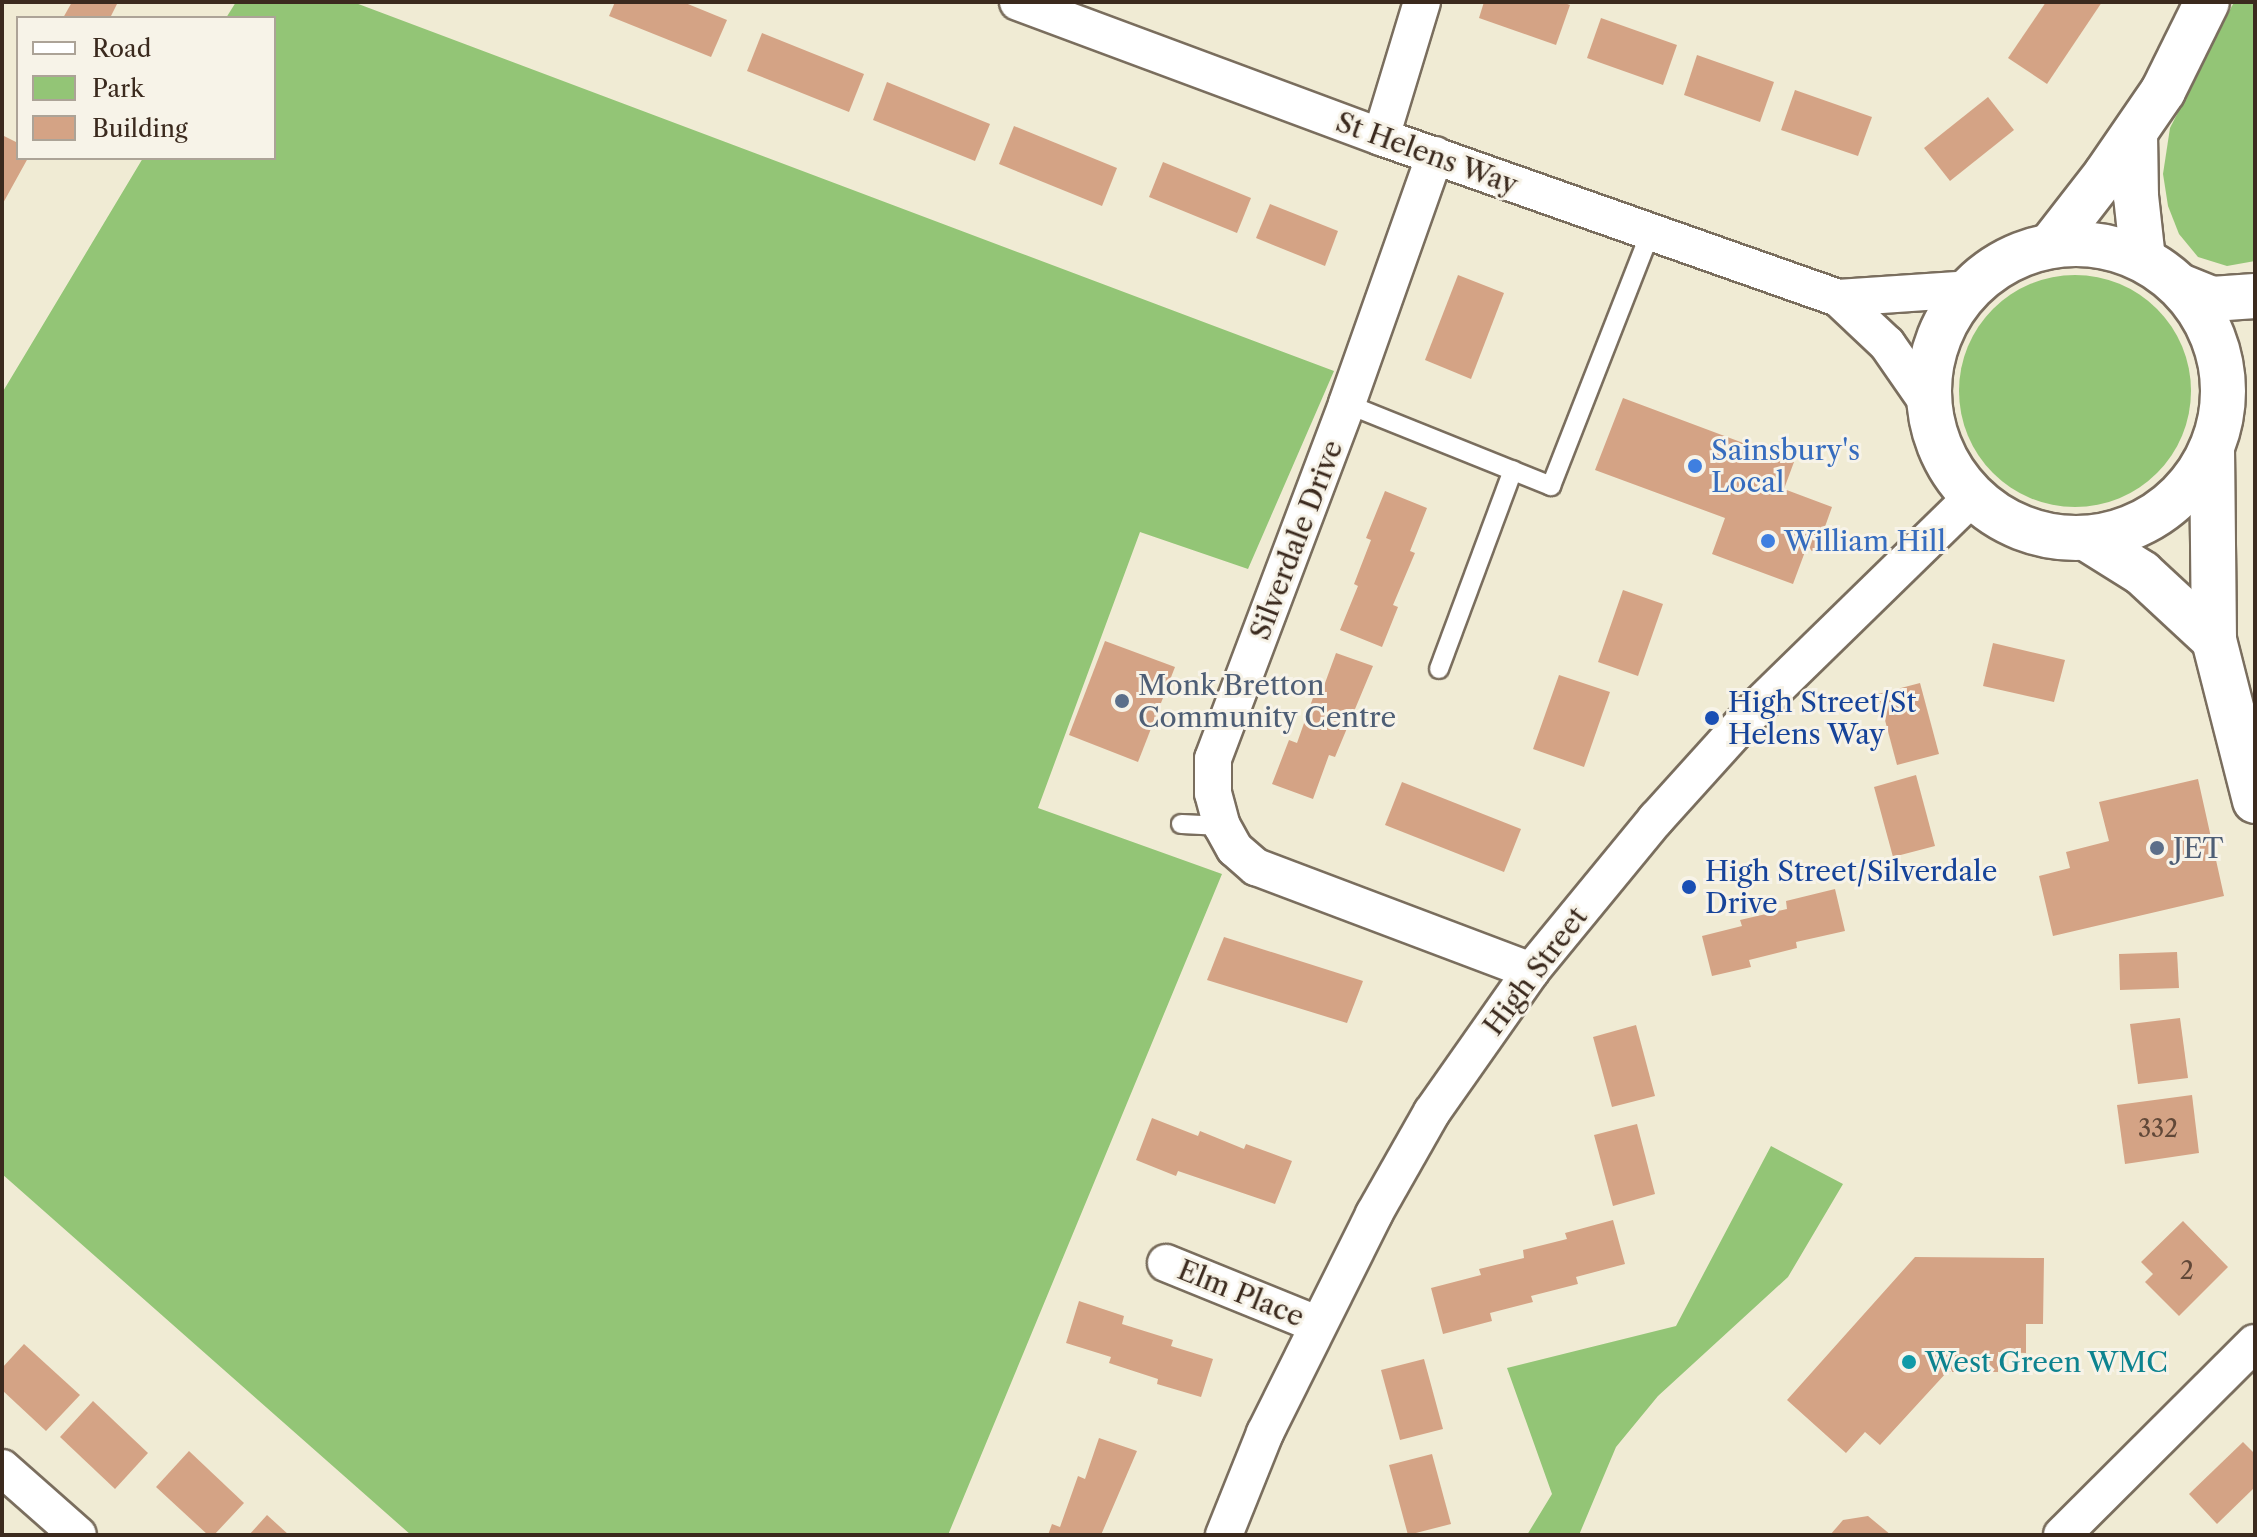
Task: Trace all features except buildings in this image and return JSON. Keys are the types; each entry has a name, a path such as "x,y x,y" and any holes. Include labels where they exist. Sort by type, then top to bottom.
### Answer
{"street":[{"name":"St Helens Way","path":"1018,2 1381,137 1838,298 1969,289"},
{"path":"1381,137 1422,2"},
{"path":"2051,245 2135,134 2163,91 2207,2"},
{"path":"2135,134 2136,196 2143,259"},
{"name":"Silverdale Drive","path":"1435,155 1347,404 1213,759 1213,793 1222,826 1235,849 1256,867 1531,971"},
{"path":"2255,296 2212,299 2182,287 2143,259 2098,244 2051,245 2021,253 1993,268 1969,289 1950,314 1936,342 1929,372 1928,403 1935,438 1950,469 1972,497 2003,520 2029,531 2086,538 2125,530 2161,511 2191,483 2255,369"},
{"path":"2182,287 2203,314 2217,346 2223,380 2217,432 2214,640 2255,801"},
{"name":"St Helens Way","path":"1838,298 1887,344 1928,403"},
{"name":"High Street","path":"1224,1535 1265,1433 1316,1324 1432,1112 1531,971 1656,819 1758,706 1972,497"},
{"path":"2086,538 2142,573 2214,640"},
{"name":"Elm Place","path":"1166,1263 1316,1324"},
{"path":"2062,1535 2255,1343"},
{"path":"2,1468 78,1535"}],"lane":[{"path":"1347,404 1551,486 1650,233"},
{"path":"1439,669 1513,470"},
{"path":"1181,824 1222,826"}],"green space":[{"path":"236,2 353,2 1334,371 1248,569 1140,532 1038,808 1222,874 948,1535 411,1535 2,1174 2,393 142,160 276,160 276,16 227,16"},
{"path":"2234,2 2255,2 2255,261 2227,266 2198,257 2179,234 2168,206 2163,174 2170,128"},
{"path":"2075,275 2098,277 2119,284 2157,309 2182,347 2189,368 2189,414 2182,435 2157,473 2119,498 2098,505 2075,507 2052,505 2031,498 1993,473 1968,435 1961,414 1959,391 1961,368 1968,347 1993,309 2031,284 2052,277"},
{"path":"1771,1146 1843,1184 1788,1277 1658,1396 1616,1447 1579,1535 1527,1535 1552,1494 1507,1368 1676,1326"}],"place":[{"name":"Sainsbury's Local","path":"1695,466"},
{"name":"William Hill","path":"1768,541"},
{"name":"Monk Bretton Community Centre","path":"1122,701"},
{"name":"High Street/St Helens Way","path":"1712,718"},
{"name":"JET","path":"2157,848"},
{"name":"High Street/Silverdale Drive","path":"1689,887"},
{"name":"West Green WMC","path":"1909,1362"}]}
